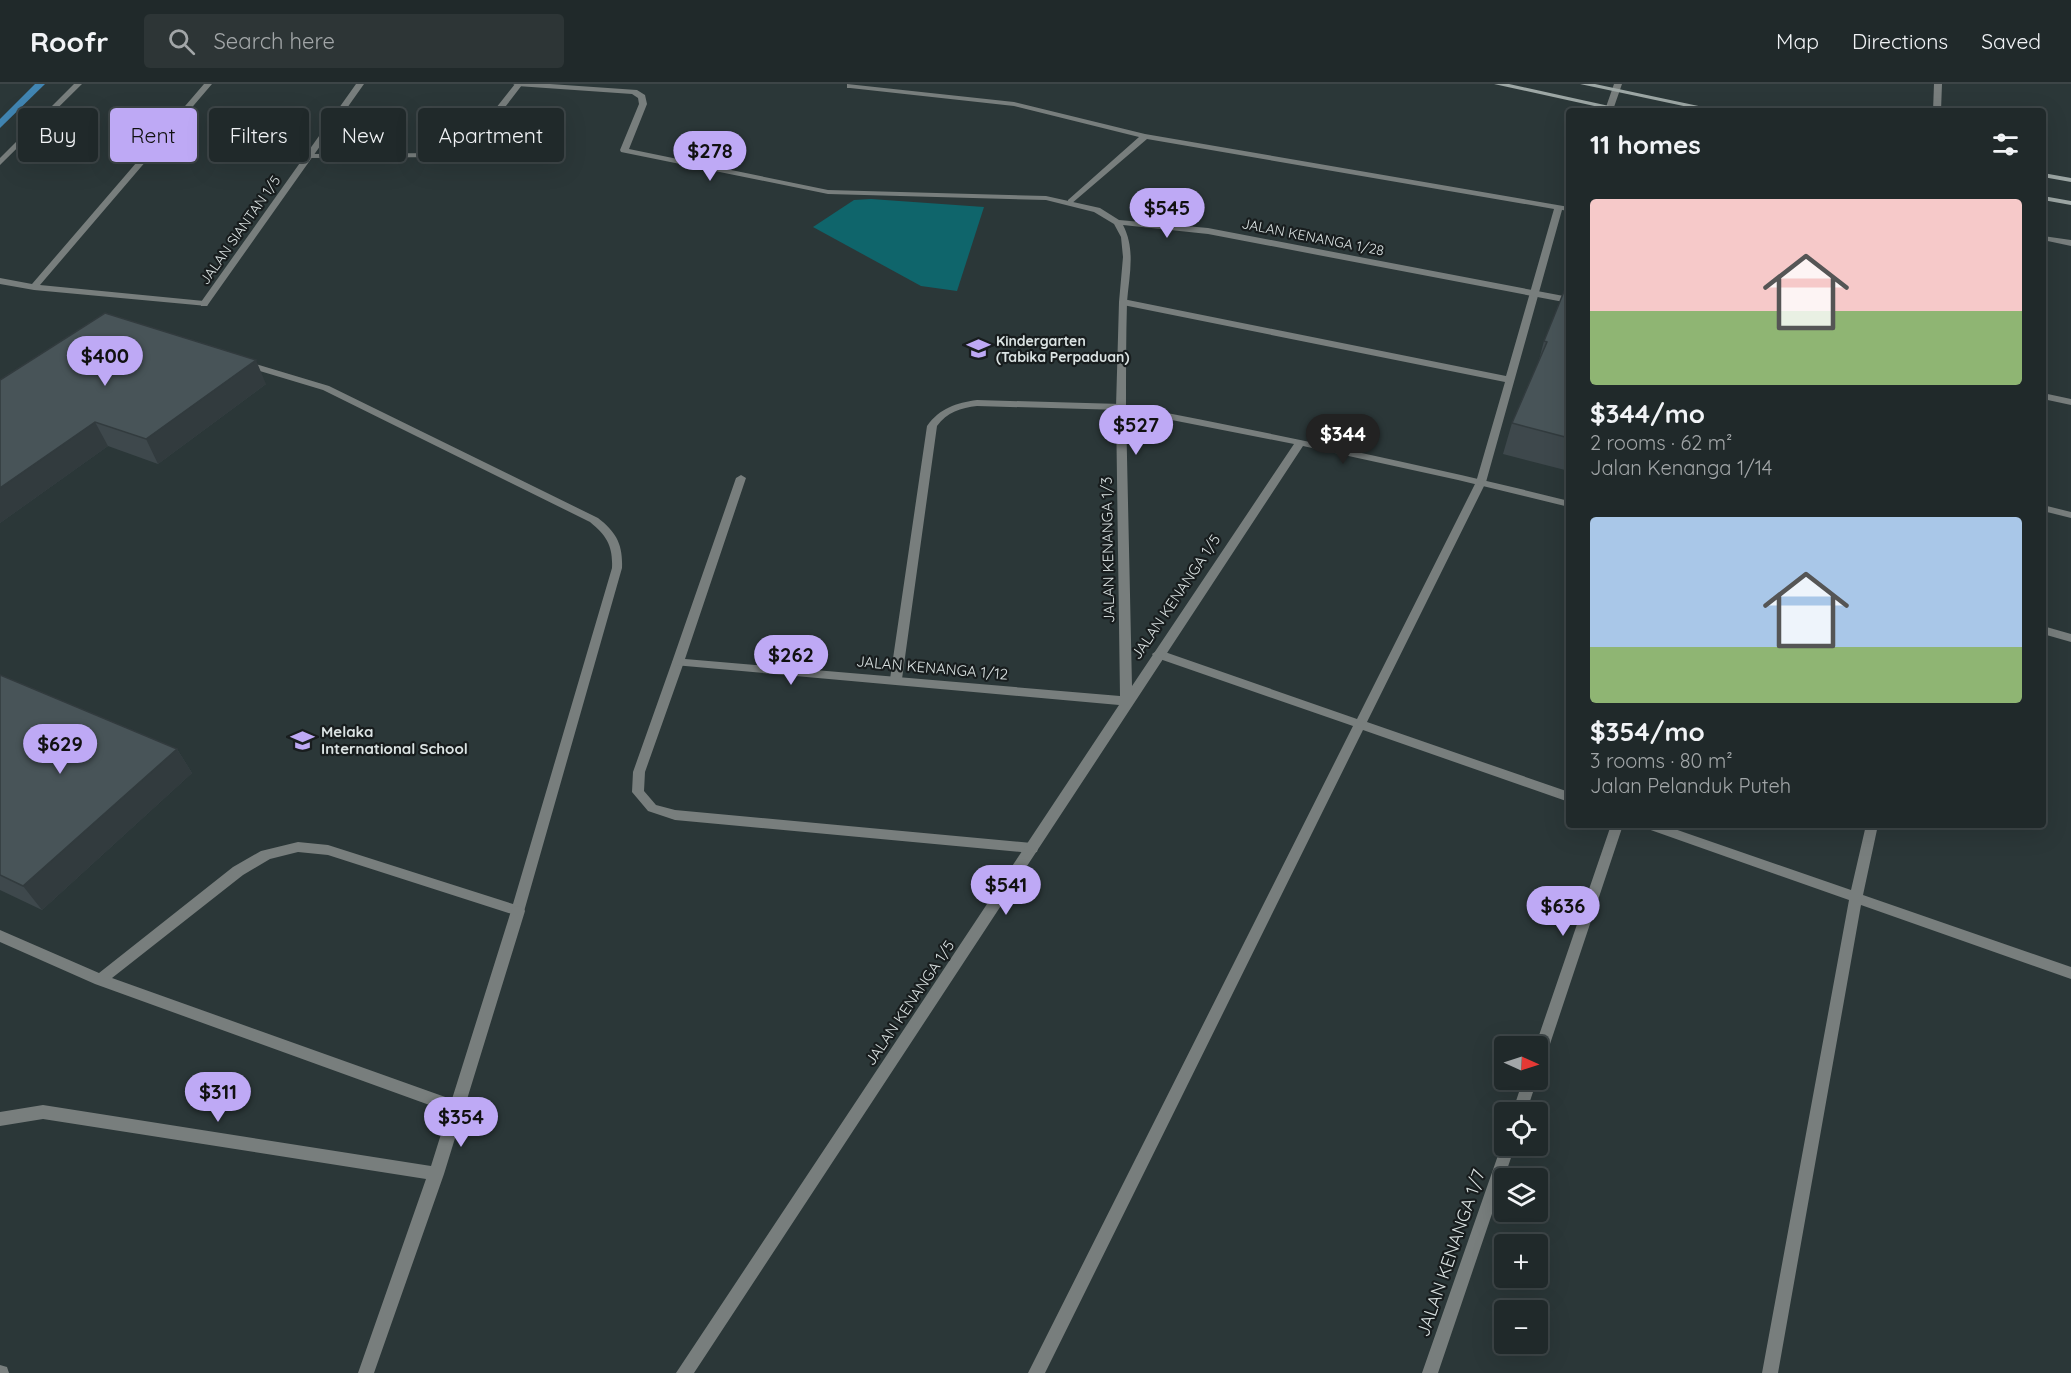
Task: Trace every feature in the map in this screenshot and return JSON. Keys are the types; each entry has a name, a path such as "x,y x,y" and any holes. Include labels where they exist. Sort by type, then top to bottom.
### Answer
{"street":[{"path":"0,163 78,84"},
{"path":"0,281 33,287 208,84"},
{"name":"JALAN SIANTAN 1/5","path":"33,287 204,304 360,84"},
{"path":"310,156 444,154 464,148 476,139 517,84"},
{"name":"JALAN KENANGA 1/28","path":"517,84 634,92 642,97 643,104 624,150 802,188 854,194 1014,196 1071,202 1097,210 1117,222 1208,231 1566,299"},
{"path":"1498,84 1614,108"},
{"path":"1584,84 1617,87 1705,108"},
{"path":"1936,108 1938,84"},
{"path":"850,86 1014,105 1145,136 1566,208"},
{"path":"1610,107 1617,87"},
{"path":"1071,202 1145,136"},
{"path":"2046,176 2071,180"},
{"path":"2046,199 2071,203"},
{"path":"1036,1373 1482,482 1559,207"},
{"name":"JALAN KENANGA 1/3","path":"1117,222 1125,237 1127,257 1123,302 1121,407 1126,701"},
{"path":"2046,238 2071,243"},
{"path":"1123,302 1510,380"},
{"path":"235,361 326,388 594,520 610,533 618,549 617,568 518,911 436,1174 366,1373"},
{"path":"2046,397 2071,402"},
{"path":"896,679 932,426 939,414 956,406 976,403 1121,407 1301,442 1566,503"},
{"name":"JALAN KENANGA 1/5","path":"684,1373 1032,848 1126,701 1301,442"},
{"path":"741,478 639,772 639,792 652,808 675,815 1032,848"},
{"path":"2046,509 2071,514"},
{"path":"2046,631 2071,638"},
{"path":"1158,654 1566,796"},
{"name":"JALAN KENANGA 1/12","path":"678,663 896,679 1126,701"},
{"path":"1546,1036 1616,828"},
{"path":"1658,828 2071,973"},
{"path":"1770,1373 1856,897 1871,828"},
{"path":"99,980 238,871 266,855 298,847 328,850 518,911"},
{"path":"0,936 99,980 457,1108"},
{"path":"0,1119 43,1112 436,1174"},
{"name":"JALAN KENANGA 1/7","path":"1430,1373 1505,1156"}],"shaded area":[{"path":"871,199 984,207 957,291 921,286 813,227 854,200"}],"building":[{"path":"1566,286 1566,437 1512,423 1547,342 1544,341"},
{"path":"105,313 256,360 146,439 95,422 0,488 0,380"},
{"path":"0,675 177,749 23,886 0,875"}],"waterway":[{"path":"0,125 40,84"}],"place":[{"name":"Kindergarten (Tabika Perpaduan)","path":"978,349"},
{"name":"Melaka International School","path":"303,741"}]}
